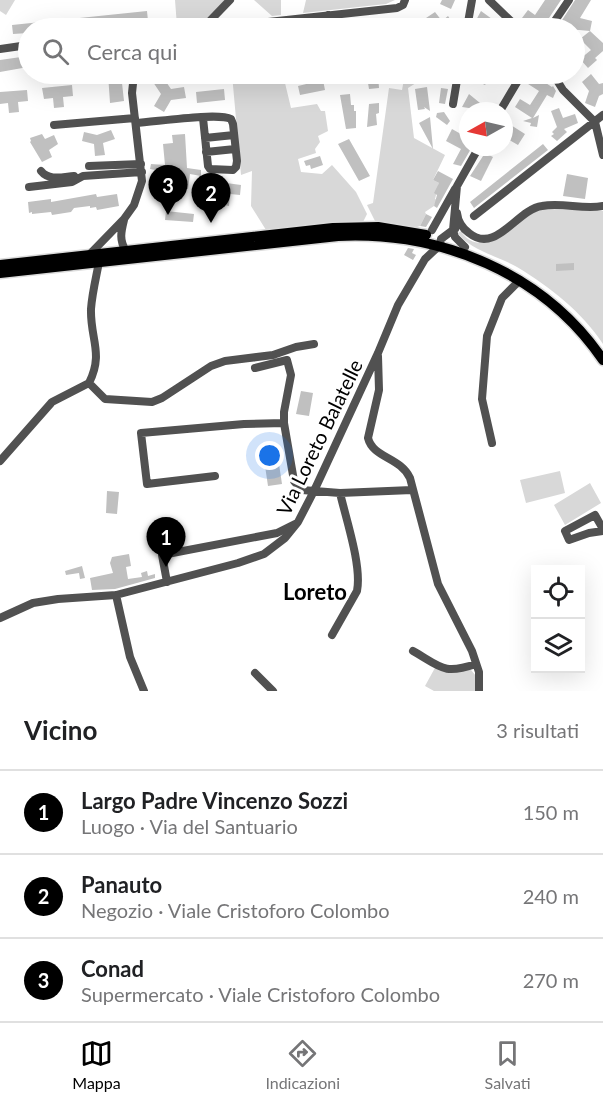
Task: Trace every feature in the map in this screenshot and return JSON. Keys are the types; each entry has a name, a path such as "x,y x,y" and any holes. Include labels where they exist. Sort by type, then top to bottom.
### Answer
{"main road":[{"path":"0,265 355,227 402,230 441,242 520,280 541,294 574,323 603,360"},
{"path":"0,273 348,235 381,235 441,242 465,247 512,268 536,283 576,318 603,351"}],"street":[{"path":"213,18 230,0"},
{"path":"469,18 472,0"},
{"path":"489,0 508,18"},
{"path":"557,18 569,0"},
{"path":"301,18 397,8 404,2"},
{"path":"2,48 18,46"},
{"path":"88,256 124,219 134,205 142,181 132,93 134,84"},
{"path":"453,104 456,84"},
{"path":"505,102 516,84"},
{"path":"559,84 595,122 603,155"},
{"path":"474,216 603,115"},
{"path":"54,125 225,116 231,119 234,135 237,161 233,170 210,169 208,166 203,118"},
{"path":"205,138 234,135"},
{"path":"206,152 235,149"},
{"path":"432,230 474,156"},
{"path":"89,166 142,168"},
{"path":"41,171 45,176 53,178 142,168"},
{"path":"29,187 72,182 83,176"},
{"path":"457,186 453,230 455,237 465,247"},
{"path":"456,204 458,221 463,228 473,236 486,239 502,232 521,216 540,206 603,206"},
{"path":"124,219 120,236 126,251"},
{"path":"453,230 463,228"},
{"name":"Via Loreto Balatelle","path":"0,618 44,600 116,595 167,582 264,554 285,538 298,522 314,491 398,305 425,259 453,230"},
{"path":"0,461 52,402 89,383 97,360 91,308 99,262"},
{"path":"492,443 482,399 487,336 502,298 520,280"},
{"path":"255,368 287,355 296,347 314,344"},
{"path":"378,353 379,390 368,438 369,443 376,451 395,461 407,471 424,525 438,584 465,636 476,664 480,691"},
{"path":"89,383 105,399 152,402 211,366 225,361 287,355"},
{"path":"287,355 291,375 284,423 294,481 302,490 340,493 412,490"},
{"path":"215,476 147,484 141,433 284,423"},
{"path":"332,635 357,591 358,583 357,567 340,493"},
{"path":"167,582 162,555 277,533 298,522"},
{"path":"116,595 130,657 144,691"},
{"path":"413,651 448,670 458,670 476,664"},
{"path":"255,673 273,691"}],"shaded area":[{"path":"0,0 15,0 6,15 0,11"},
{"path":"175,0 225,0 207,18 176,18"},
{"path":"254,0 281,0 281,15 272,16"},
{"path":"306,0 395,0 386,4 303,13"},
{"path":"233,84 285,84 291,108 317,104 321,111 325,111 328,131 318,136 320,142 315,149 316,153 298,159 301,172 322,174 332,165 356,192 367,214 363,222 266,230 251,206 252,171 241,175"},
{"path":"403,84 414,84 408,88 414,138 445,155 433,180 439,183 435,199 437,200 434,206 425,212 420,226 414,228 380,224 375,221 367,205 373,203 389,88 402,90"},
{"path":"549,209 603,211 603,344 585,321 553,292 517,267 469,244 458,233 461,231 469,240 478,243 488,241 535,211"},
{"path":"560,471 565,493 526,503 520,480"},
{"path":"590,483 601,503 565,525 554,505"},
{"path":"436,666 471,670 476,676 477,691 434,691 425,686"}],"building":[{"path":"442,0 455,0 451,9 440,4"},
{"path":"545,0 561,0 549,18 522,18 528,10 535,15"},
{"path":"575,0 591,0 580,18 563,18"},
{"path":"147,11 148,18 80,18"},
{"path":"481,11 491,18 477,18"},
{"path":"435,12 440,18 426,18"},
{"path":"585,19 592,21 590,31 585,31"},
{"path":"18,24 18,34 13,34 12,25"},
{"path":"590,31 603,43 603,51 588,68 585,65 585,55 591,50 585,44 585,35"},
{"path":"18,57 18,69 0,72 0,60"},
{"path":"591,74 599,84 603,83 603,94 599,96 595,107 585,103 589,91 584,84"},
{"path":"109,84 122,84 124,101 110,103"},
{"path":"154,84 168,84 171,89 184,87 186,98 171,100 164,112 154,106 161,94"},
{"path":"324,84 325,90 300,95 298,86"},
{"path":"368,84 379,84 379,88 369,89"},
{"path":"528,84 547,84 553,86 556,91 553,98 547,95 533,118 539,115 537,127 530,126 531,123 523,121 532,118 515,107 520,99 530,105 539,91"},
{"path":"72,85 73,96 63,97 64,107 54,108 53,98 44,99 42,88"},
{"path":"427,87 430,111 424,107 425,109 418,110 415,89"},
{"path":"441,88 448,89 445,104 439,103"},
{"path":"224,89 225,100 197,103 196,92"},
{"path":"27,90 28,101 18,102 19,112 9,113 8,103 0,104 0,92"},
{"path":"350,94 351,105 354,105 354,111 356,111 356,128 346,129 340,95"},
{"path":"469,94 479,102 465,102"},
{"path":"379,103 379,113 376,114 377,125 367,127 369,104"},
{"path":"559,108 563,118 575,114 578,123 564,129 567,132 557,141 551,136 557,127 551,111"},
{"path":"444,112 450,121 447,125 436,117 437,113"},
{"path":"430,117 433,149 419,123"},
{"path":"513,126 525,134 518,145 513,142"},
{"path":"452,129 459,133 459,148 446,141"},
{"path":"111,130 115,139 103,143 105,155 95,156 94,144 82,141 84,132 97,135"},
{"path":"42,134 45,139 54,135 58,144 49,150 52,157 42,162 30,138"},
{"path":"185,134 187,168 201,170 201,176 190,174 188,189 179,188 177,200 167,199 169,187 159,186 161,171 150,169 151,164 165,165 163,144 173,143 172,135"},
{"path":"349,139 370,176 359,181 338,144"},
{"path":"543,144 548,150 474,208 470,202"},
{"path":"459,153 459,156 467,156 461,166 453,164"},
{"path":"320,156 323,165 311,169 310,165 306,166 304,161"},
{"path":"483,156 493,157 481,181 470,176"},
{"path":"438,171 453,179 437,208 434,206 437,195 434,193 439,183 433,180"},
{"path":"567,174 588,178 585,199 563,196"},
{"path":"212,181 241,185 240,195 230,194 229,206 219,204 220,193 211,191"},
{"path":"96,194 97,197 117,194 119,206 97,210 96,207 90,208 90,206 74,208 71,212 52,215 51,212 29,213 28,202 51,199 51,202"},
{"path":"166,211 194,214 193,222 165,220"},
{"path":"426,214 432,217 426,227 420,226"},
{"path":"408,248 414,249 412,253 416,255 413,260 404,255"},
{"path":"574,263 574,270 556,271 556,264"},
{"path":"301,391 313,393 309,416 296,414"},
{"path":"279,464 282,484 268,486 265,466"},
{"path":"107,491 119,492 117,514 106,513"},
{"path":"129,554 131,566 126,567 128,579 142,577 141,573 147,571 148,576 155,574 155,578 115,589 92,590 90,578 113,573 110,563 112,557"},
{"path":"82,566 85,578 80,579 79,573 66,575 65,571"}],"place":[{"name":"Conad","path":"168,215"},
{"name":"Panauto","path":"211,223"},
{"name":"Largo Padre Vincenzo Sozzi","path":"166,567"}],"district":[{"name":"Loreto","path":"315,591"}]}
